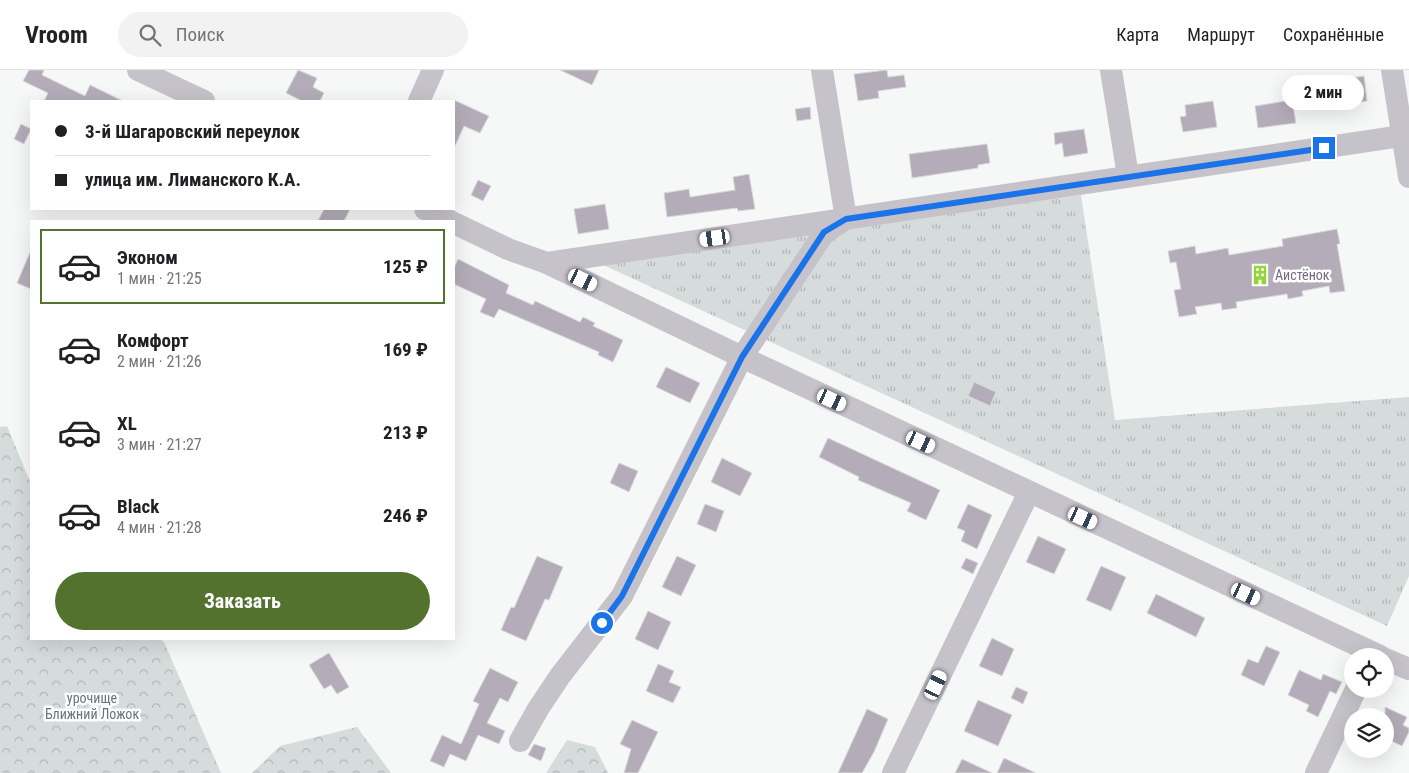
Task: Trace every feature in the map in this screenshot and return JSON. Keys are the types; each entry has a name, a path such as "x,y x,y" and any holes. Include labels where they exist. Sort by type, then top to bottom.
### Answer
{"street":[{"path":"138,70 202,100"},
{"path":"419,100 433,70"},
{"path":"822,70 846,219"},
{"path":"1111,70 1128,176"},
{"path":"1392,70 1406,136 1409,177"},
{"path":"547,262 1406,136"},
{"path":"427,210 447,220"},
{"path":"520,741 560,676 622,596 742,357 824,232 846,219"},
{"path":"455,223 508,249 547,262 742,357 1360,648"},
{"path":"893,773 1029,492"},
{"path":"1394,663 1409,670"},
{"path":"1316,773 1352,698"}],"green space":[{"path":"1081,195 1115,420 1409,397 1409,576 1387,626 599,263"},
{"name":"урочище Ближний Ложок","path":"7,426 30,482 30,640 161,640 164,642 221,773 0,773 0,427"},
{"path":"357,727 391,773 252,773 280,746"},
{"path":"567,740 595,747 608,773 546,773"}],"building":[{"path":"29,70 44,70 42,75 85,96 90,85 121,100 44,100 48,93 23,81"},
{"path":"298,70 317,78 313,87 324,93 320,100 300,100 286,93"},
{"path":"560,70 599,70 592,85"},
{"path":"887,70 888,77 904,75 906,87 878,91 879,98 858,101 854,74"},
{"path":"1364,76 1367,101 1342,105 1338,80"},
{"path":"455,100 489,116 480,133 464,126 455,146"},
{"path":"1292,100 1296,123 1258,128 1255,106"},
{"path":"1213,101 1217,127 1183,132 1180,117 1186,116 1185,105"},
{"path":"810,107 811,119 797,121 795,109"},
{"path":"21,124 30,128 24,144 14,139"},
{"path":"1084,129 1088,153 1064,157 1062,143 1055,145 1054,133"},
{"path":"987,144 990,163 978,165 978,168 912,178 909,154"},
{"path":"749,174 755,209 738,211 737,208 667,217 664,193 689,189 690,197 735,190 733,177"},
{"path":"478,180 491,186 483,201 471,195"},
{"path":"605,204 609,229 578,234 574,209"},
{"path":"324,210 350,210 344,220 318,220"},
{"name":"Аистёнок","path":"1337,229 1340,244 1337,244 1345,291 1330,293 1329,286 1302,291 1303,296 1288,299 1287,294 1236,302 1237,308 1222,310 1221,303 1195,307 1197,314 1179,317 1174,290 1181,289 1176,262 1170,263 1168,251 1195,246 1196,254 1228,248 1229,255 1283,246 1282,239"},
{"path":"30,252 30,289 17,283"},
{"path":"458,259 509,285 506,293 533,305 535,301 580,322 583,317 595,323 593,326 623,340 613,362 598,355 599,352 499,309 494,318 480,312 486,299 455,284 455,266"},
{"path":"666,367 700,383 690,403 656,387"},
{"path":"974,382 996,392 990,406 968,396"},
{"path":"828,438 940,490 926,520 907,511 911,503 858,480 859,477 819,457"},
{"path":"722,458 752,473 740,496 711,482"},
{"path":"619,463 638,471 629,492 610,483"},
{"path":"705,504 724,511 716,532 697,524"},
{"path":"968,504 992,515 977,549 961,541 965,531 957,528"},
{"path":"1038,536 1066,549 1054,574 1026,562"},
{"path":"537,556 563,567 549,600 545,599 526,641 501,630 511,607 514,608"},
{"path":"677,556 696,565 681,596 662,587"},
{"path":"966,558 978,563 973,574 961,568"},
{"path":"1101,566 1126,577 1111,611 1086,600"},
{"path":"1156,594 1205,618 1196,637 1147,613"},
{"path":"648,611 671,622 658,650 635,639"},
{"path":"992,638 1014,649 1002,676 979,666"},
{"path":"1266,646 1280,652 1264,686 1241,675 1248,659 1258,663"},
{"path":"329,653 349,687 337,694 331,685 324,689 309,665"},
{"path":"658,664 674,671 669,682 681,687 673,703 646,691"},
{"path":"490,668 518,682 508,702 500,698 487,723 505,731 499,744 478,735 466,761 450,754 444,767 430,761 442,735 461,744 479,704 473,701"},
{"path":"1299,670 1321,680 1323,674 1342,682 1336,694 1330,691 1318,717 1306,711 1309,705 1288,695"},
{"path":"1016,687 1028,692 1023,704 1011,698"},
{"path":"978,700 1012,715 998,746 964,731"},
{"path":"867,709 888,719 874,752 862,773 838,773"},
{"path":"1394,711 1407,717 1403,725 1409,728 1409,732 1402,746 1394,742"},
{"path":"632,720 658,732 638,773 624,773 631,749 620,744"},
{"path":"534,744 546,748 541,761 528,755"},
{"path":"1004,758 1036,773 997,773"},
{"path":"962,759 992,773 955,773"}],"place":[{"name":"Аистёнок","path":"1260,275"}],"route":[{"path":"602,623 622,596 661,523 742,357 824,232 846,219 1324,148"}]}
